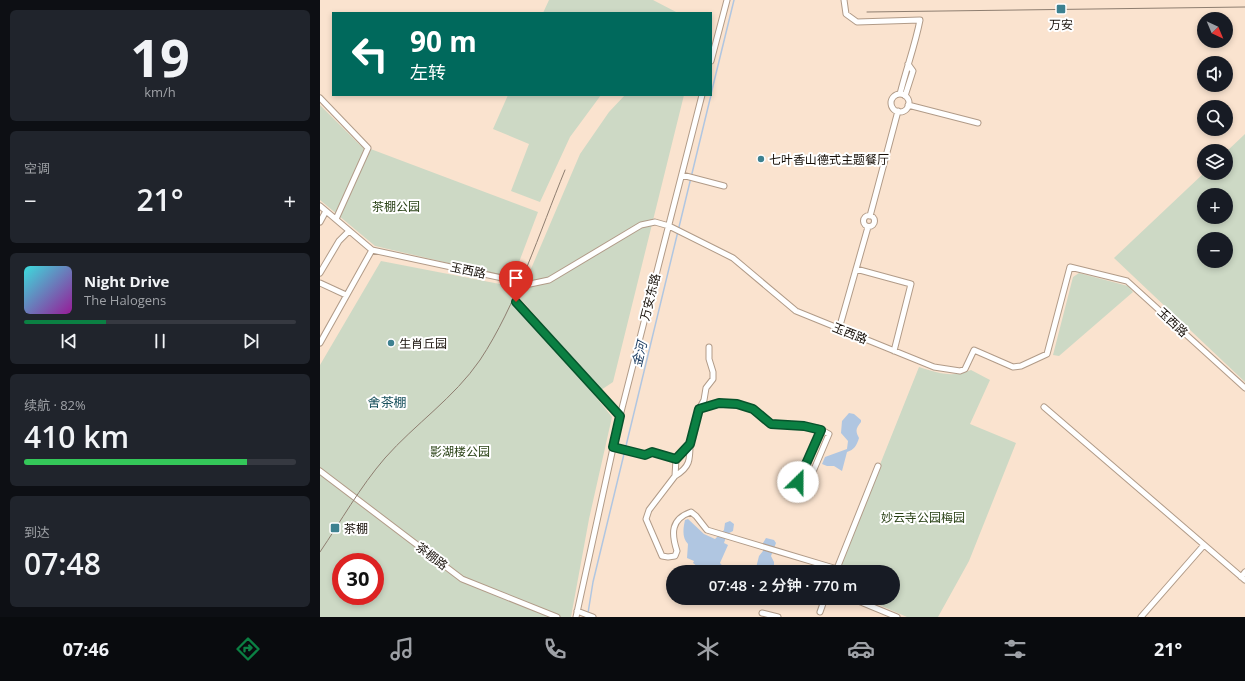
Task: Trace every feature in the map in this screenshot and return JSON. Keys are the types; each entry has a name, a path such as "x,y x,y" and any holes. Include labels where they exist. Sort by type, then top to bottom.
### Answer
{"street":[{"path":"712,57 727,0"},
{"path":"844,0 846,14 857,22 920,20 916,42 908,64 902,95"},
{"path":"902,95 908,101 908,105 904,111 898,111 893,108 891,103 893,98 902,95"},
{"name":"万安东路","path":"577,614 620,416 702,96"},
{"path":"320,98 368,148 336,219"},
{"path":"908,105 978,123"},
{"path":"839,328 868,227 864,225 863,220 865,217 870,216 898,111"},
{"path":"682,175 724,186"},
{"path":"320,206 372,250 320,342"},
{"path":"320,222 326,211"},
{"name":"玉西路","path":"372,250 530,284 549,280 641,226 655,222 668,226 733,258 796,310 934,367 960,371 965,369 974,350 1013,367 1040,358 1047,354 1070,267 1127,281 1245,388"},
{"path":"320,273 339,241 349,231"},
{"path":"856,269 911,284 894,351"},
{"path":"320,283 346,295"},
{"path":"516,302 620,416"},
{"path":"709,347 709,359 713,372 712,379 706,388 704,400 699,409 690,444 690,461 649,510 646,519 662,556 675,556 677,551 673,538 676,522 679,517 692,512 707,530 817,565"},
{"path":"699,409 719,403 737,404 753,409 771,424 804,426 821,430 830,434 807,486 798,482 821,430"},
{"path":"1044,407 1243,579 1245,572"},
{"path":"676,476 676,459 690,444"},
{"path":"613,447 645,455 652,452 676,459"},
{"path":"838,565 878,466"},
{"name":"茶棚路","path":"320,471 462,579 557,617"},
{"path":"1141,617 1204,545"},
{"path":"820,612 822,605"},
{"path":"868,605 897,617"},
{"path":"762,613 778,617"},
{"path":"577,614 584,614 593,617"}],"green space":[{"path":"549,0 653,0 676,12 543,12"},
{"path":"508,96 600,96 570,137 540,202 511,191 529,144 493,129"},
{"path":"624,96 684,96 613,382 601,390 519,297 580,154 609,112"},
{"name":"茶棚公园","path":"320,105 360,145 538,212 513,278 375,246 320,200"},
{"path":"1245,134 1245,382 1114,258 1197,180 1233,180 1233,145"},
{"name":"影湖楼公园","path":"381,261 505,285 612,417 589,519 571,617 320,617 320,365"},
{"path":"1079,273 1128,286 1133,292 1059,356 1053,355 1073,277"},
{"name":"妙云寺公园梅园","path":"919,367 945,374 957,374 971,370 990,380 970,424 1016,443 969,561 938,617 907,617 879,605 900,605 900,565 840,565"}],"water":[{"path":"849,413 854,414 861,420 861,422 857,430 859,438 858,441 853,449 847,452 842,471 834,466 822,464 825,457 847,449 848,441 841,433 842,421"},
{"path":"688,519 704,534 715,539 724,530 725,523 730,521 734,524 733,531 727,534 724,543 728,545 720,563 722,565 696,565 693,563 694,561 687,558 688,544 686,542 683,530 685,520"},
{"path":"766,538 774,540 776,543 771,556 774,565 757,565 759,556 763,551 763,543"}],"waterway":[{"name":"金河","path":"712,90 734,0"},
{"name":"金河","path":"588,613 593,582 711,96"}],"tram line":[{"path":"867,12 1245,7"},
{"path":"320,552 359,492 385,458 458,387 480,360 505,316 527,268 565,170"}],"place":[{"name":"万安","path":"1061,9"},
{"name":"七叶香山德式主题餐厅","path":"761,159"},
{"name":"生肖丘园","path":"391,343"},
{"name":"茶棚","path":"335,528"}],"district":[{"name":"舍茶棚","path":"387,402"}],"route":[{"path":"516,302 620,416 613,447 645,455 652,452 676,459 690,444 699,409 719,403 737,404 760,413 771,424 804,426 818,428 821,430 798,482"}]}
